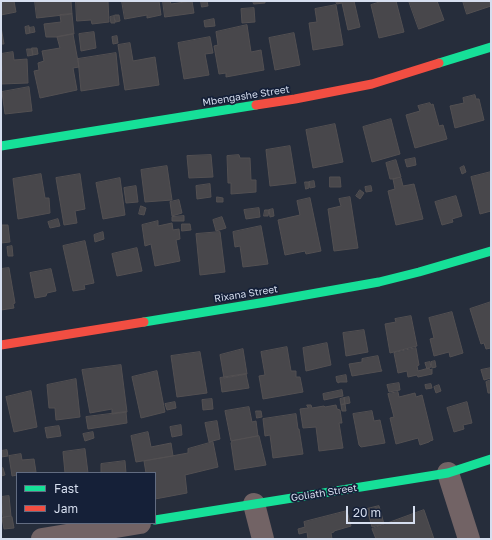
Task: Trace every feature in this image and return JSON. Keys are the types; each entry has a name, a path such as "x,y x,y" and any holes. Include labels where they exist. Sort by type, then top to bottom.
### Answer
{"street":[{"name":"Mbengashe Street","path":"1,146 295,99 364,85 440,64 491,47"},
{"name":"Rixana Street","path":"1,345 266,302 378,282 419,272 491,251"},
{"name":"Goliath Street","path":"156,520 448,473 491,459"},
{"path":"448,473 469,539"},
{"path":"254,504 263,539"},
{"path":"53,538 134,524"}],"building":[{"path":"1,1 14,1 16,12 1,15"},
{"path":"35,1 71,1 72,14 37,18"},
{"path":"76,1 108,1 109,22 92,24 91,20 77,21"},
{"path":"122,1 159,1 161,15 147,18 147,15 125,19"},
{"path":"163,1 170,1 171,4 192,1 194,13 165,17"},
{"path":"201,1 207,1 208,6 202,7"},
{"path":"253,1 265,1 265,3 254,4"},
{"path":"336,1 354,1 360,27 348,30 342,3 337,4"},
{"path":"383,1 396,1 404,32 379,38 371,5"},
{"path":"409,1 437,1 444,20 419,29"},
{"path":"463,1 489,1 491,6 467,14"},
{"path":"336,5 343,45 313,50 309,23 317,22 315,9"},
{"path":"254,8 255,22 242,23 241,9"},
{"path":"72,14 74,34 46,37 44,24 61,22 60,15"},
{"path":"115,15 119,15 120,21 116,22"},
{"path":"114,16 115,23 111,23 110,17"},
{"path":"214,19 215,26 205,27 204,21"},
{"path":"247,25 251,52 261,50 264,70 226,77 226,73 219,74 214,46 218,45 216,32"},
{"path":"29,26 30,33 26,34 25,27"},
{"path":"1,27 4,44 1,44"},
{"path":"34,27 35,32 30,33 29,28"},
{"path":"94,32 96,48 81,51 79,34"},
{"path":"294,33 300,65 275,70 269,38"},
{"path":"73,34 79,67 73,68 77,90 40,98 34,71 39,70 38,63 44,61 42,51 60,48 57,37"},
{"path":"117,36 118,43 113,44 112,37"},
{"path":"210,37 213,53 205,54 209,75 184,79 178,43"},
{"path":"130,43 133,61 155,57 159,85 125,90 118,45"},
{"path":"32,48 37,48 38,54 33,55"},
{"path":"27,49 32,49 33,55 28,56"},
{"path":"13,52 14,60 27,59 28,83 1,84 1,54"},
{"path":"116,53 119,85 81,91 78,59"},
{"path":"29,87 32,111 5,114 2,92"},
{"path":"475,95 476,99 479,99 484,120 455,128 450,106 464,103 463,98"},
{"path":"430,103 431,105 433,104 439,126 443,125 447,139 415,148 406,115 420,111 418,106"},
{"path":"391,119 400,154 372,162 363,127"},
{"path":"335,124 343,162 313,168 306,130"},
{"path":"290,146 296,183 270,186 266,150"},
{"path":"211,155 213,177 189,178 187,156"},
{"path":"239,155 240,158 250,158 251,180 256,180 256,192 231,194 231,183 228,183 227,156"},
{"path":"415,158 416,165 407,167 405,160"},
{"path":"396,160 401,177 390,179 386,163"},
{"path":"167,166 172,200 145,202 141,170"},
{"path":"464,166 466,172 462,174 460,168"},
{"path":"491,172 491,211 480,214 471,177"},
{"path":"41,174 45,198 49,198 50,213 18,219 13,179"},
{"path":"80,174 85,209 75,211 77,223 64,225 56,178"},
{"path":"330,177 340,177 341,187 330,187"},
{"path":"120,178 125,215 103,219 96,183"},
{"path":"401,178 403,186 414,184 423,219 396,225 388,191 395,189 393,179"},
{"path":"314,181 315,187 310,188 309,182"},
{"path":"305,182 309,182 309,188 306,189"},
{"path":"210,184 211,197 197,199 196,186"},
{"path":"136,186 138,202 126,203 124,188"},
{"path":"371,186 372,191 366,192 365,187"},
{"path":"360,190 364,193 360,199 356,196"},
{"path":"456,196 462,216 452,219 453,222 442,225 435,202"},
{"path":"217,197 223,198 223,202 217,202"},
{"path":"350,197 358,248 334,251 328,209 341,206 339,199"},
{"path":"310,198 321,251 306,254 305,251 285,255 278,220 300,215 297,201"},
{"path":"179,200 182,213 172,216 170,202"},
{"path":"141,206 146,208 144,215 139,214"},
{"path":"259,208 260,217 246,219 244,210"},
{"path":"273,209 274,216 270,217 269,210"},
{"path":"265,210 269,210 268,216 264,216"},
{"path":"184,216 184,221 172,221 172,217"},
{"path":"222,217 226,228 216,231 213,220"},
{"path":"58,219 60,226 50,228 48,222"},
{"path":"158,221 158,226 172,223 173,230 179,229 180,239 176,240 180,261 155,266 151,244 145,246 142,225"},
{"path":"182,224 190,224 191,230 182,231"},
{"path":"1,225 8,225 10,242 1,243"},
{"path":"261,226 268,264 243,267 240,246 235,247 233,232"},
{"path":"103,232 104,239 95,242 94,235"},
{"path":"220,232 225,272 200,275 196,234"},
{"path":"85,241 94,283 84,285 85,289 73,291 63,246"},
{"path":"12,246 13,256 8,256 7,247"},
{"path":"137,248 142,271 117,276 112,254"},
{"path":"9,268 15,303 13,304 14,308 1,310 1,269"},
{"path":"51,269 56,291 47,293 46,296 35,298 30,273"},
{"path":"491,302 491,348 486,349 484,343 481,344 470,309"},
{"path":"452,312 463,353 450,357 449,352 434,356 430,339 434,338 429,318"},
{"path":"411,316 417,346 390,353 385,324 396,322 395,319"},
{"path":"364,330 368,352 346,356 343,333"},
{"path":"327,343 331,365 306,371 303,348"},
{"path":"287,347 291,371 296,371 296,377 300,377 303,392 263,399 259,376 265,375 261,352"},
{"path":"416,348 419,365 417,366 418,371 429,368 430,370 432,369 432,374 418,377 417,375 408,377 407,371 398,373 394,353"},
{"path":"243,349 247,374 224,378 220,355"},
{"path":"200,352 207,393 177,397 171,356"},
{"path":"378,356 382,371 352,376 349,364 362,362 362,359"},
{"path":"435,361 436,367 432,368 431,362"},
{"path":"430,362 431,367 427,369 425,363"},
{"path":"121,365 127,412 112,414 112,409 90,413 82,370"},
{"path":"491,368 491,378 484,380 481,370"},
{"path":"157,371 165,412 141,418 132,377"},
{"path":"246,374 249,388 222,392 220,378"},
{"path":"346,375 347,382 337,382 336,377"},
{"path":"76,379 80,417 56,420 55,408 49,408 47,385"},
{"path":"491,380 491,393 488,393 486,382"},
{"path":"399,383 400,390 389,392 387,385"},
{"path":"431,384 432,388 426,389 425,385"},
{"path":"439,385 441,391 436,393 434,387"},
{"path":"342,390 343,396 324,400 323,394"},
{"path":"31,391 37,427 14,432 6,397"},
{"path":"398,392 399,397 415,393 416,397 422,395 433,440 420,445 418,438 396,444 390,418 394,417 388,394"},
{"path":"349,397 350,403 345,404 344,398"},
{"path":"344,398 345,404 341,405 340,399"},
{"path":"212,399 213,409 203,410 202,400"},
{"path":"175,402 176,408 167,410 165,404"},
{"path":"467,402 472,423 463,425 464,429 454,432 447,408"},
{"path":"345,404 346,411 342,411 341,405"},
{"path":"307,405 311,405 312,408 336,405 337,409 340,410 342,423 339,423 343,448 319,451 316,427 303,428 300,409 308,408"},
{"path":"249,407 252,422 256,421 258,436 231,441 225,411"},
{"path":"256,411 261,411 262,417 257,418"},
{"path":"372,411 374,421 380,420 385,443 361,447 359,445 353,414"},
{"path":"126,412 127,423 88,429 86,417"},
{"path":"296,414 303,454 273,458 270,435 265,436 263,419"},
{"path":"217,421 220,439 209,442 205,423"},
{"path":"181,425 182,435 172,437 170,427"},
{"path":"59,426 61,436 47,438 45,428"},
{"path":"93,432 94,438 85,441 83,434"},
{"path":"148,432 151,447 171,443 173,456 136,462 131,436"},
{"path":"259,436 266,465 235,470 231,443 232,441"},
{"path":"213,442 218,467 185,475 187,493 156,499 156,472 146,472 144,461 188,453 188,449"},
{"path":"85,449 88,472 65,472 63,452"},
{"path":"7,450 8,456 1,457 1,451"},
{"path":"21,454 22,460 34,459 36,472 16,472 16,475 12,476 9,456"},
{"path":"125,461 126,472 101,472 101,464"},
{"path":"3,468 5,475 1,476 1,469"},
{"path":"9,496 11,516 3,517 1,497"},
{"path":"379,506 384,524 372,527 367,509"},
{"path":"424,510 434,539 376,539 372,529"},
{"path":"347,511 351,526 331,533 332,539 308,539 307,532 299,534 298,529 305,527 304,522"},
{"path":"12,517 14,528 4,529 2,518"}],"traffic: fast":[{"path":"439,63 491,47"},
{"path":"1,146 256,105"},
{"path":"144,322 379,282 491,251"},
{"path":"156,520 448,473 491,459"}],"traffic: jam":[{"path":"256,105 372,84 439,63"},
{"path":"1,345 144,322"}]}
